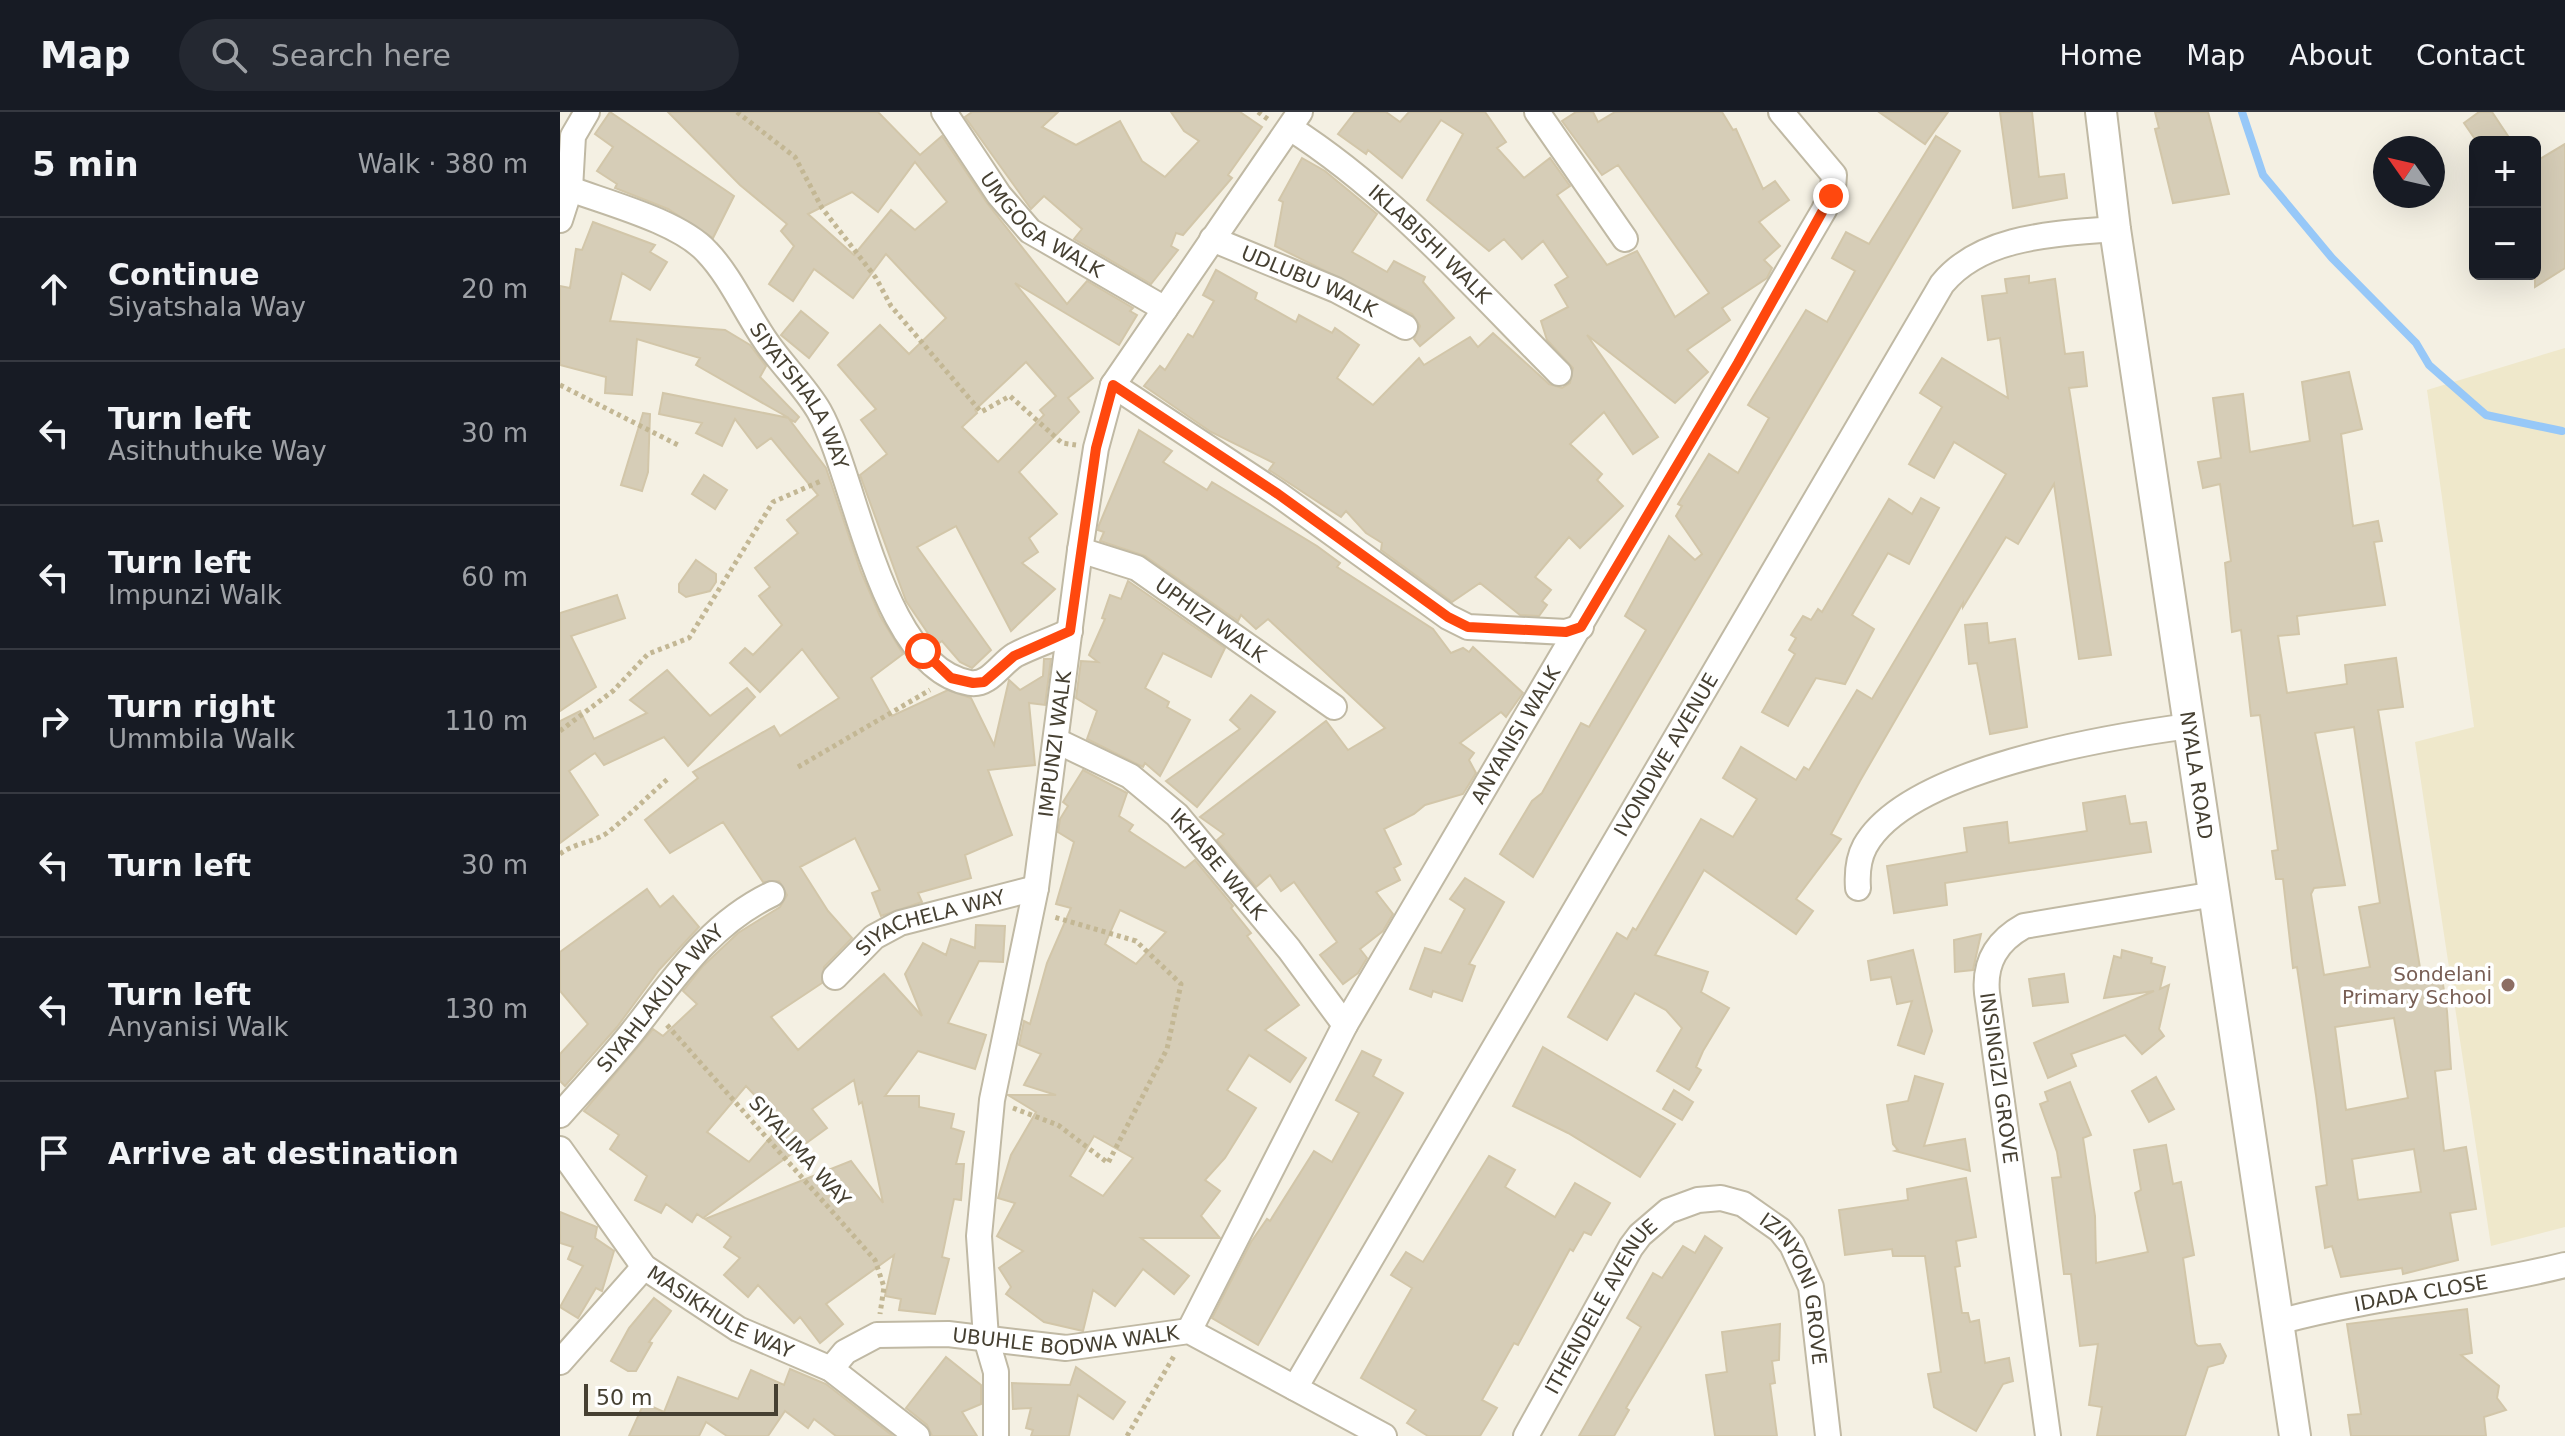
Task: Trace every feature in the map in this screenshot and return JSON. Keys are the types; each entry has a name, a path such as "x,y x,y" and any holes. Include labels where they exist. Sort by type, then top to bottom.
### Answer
{"street":[{"path":"560,220 573,136 587,112"},
{"name":"UMGOGA WALK","path":"944,112 999,195 1030,231 1165,309"},
{"path":"1537,112 1625,239"},
{"name":"ANYANISI WALK","path":"1189,1331 1345,1025 1738,363 1831,196 1834,175 1781,112"},
{"name":"NYALA ROAD","path":"2101,112 2115,229 2295,1436"},
{"name":"IMPUNZI WALK","path":"996,1436 996,1372 986,1338 979,1236 992,1100 1033,899 1096,448 1113,385 1295,120"},
{"name":"IKLABISHI WALK","path":"1295,120 1402,216 1559,373"},
{"name":"SIYATSHALA WAY","path":"566,170 706,251 769,346 818,410 844,470 886,600 923,651 951,678"},
{"name":"IVONDWE AVENUE","path":"1295,1388 1942,284 1967,258 1987,249 2065,233 2115,229"},
{"name":"UDLUBU WALK","path":"1212,239 1336,290 1405,327"},
{"path":"1113,385 1278,494 1468,627 1566,632 1581,627"},
{"name":"UPHIZI WALK","path":"1080,550 1137,568 1334,707"},
{"path":"951,678 984,682 1014,656 1070,631"},
{"path":"1858,888 1859,865 1865,846 1879,828 1916,801 1979,773 2030,756 2128,734 2189,726"},
{"name":"IKHABE WALK","path":"1057,741 1130,776 1177,815 1289,949 1345,1025"},
{"name":"SIYAHLAKULA WAY","path":"560,1115 703,942 753,903 772,894"},
{"name":"INSINGIZI GROVE","path":"2048,1436 1987,993 1988,968 1999,945 2024,926 2215,894"},
{"name":"SIYACHELA WAY","path":"835,977 874,937 900,923 1033,899"},
{"name":"MASIKHULE WAY","path":"560,1149 644,1267 738,1329 831,1369 917,1436"},
{"name":"IZINYONI GROVE","path":"1698,1200 1721,1198 1743,1204 1765,1216 1792,1245 1811,1287 1828,1436"},
{"name":"ITHENDELE AVENUE","path":"1526,1436 1640,1235 1668,1211 1698,1200"},
{"name":"IDADA CLOSE","path":"2278,1322 2344,1304 2443,1290 2565,1265"},
{"path":"560,1362 644,1267"},
{"name":"UBUHLE BODWA WALK","path":"831,1369 845,1352 877,1335 948,1334 1066,1348 1189,1331 1384,1436"}],"path":[{"path":"737,112 795,157 822,208 876,278 891,306 981,412 1010,396 1062,443 1096,448"},
{"path":"560,385 678,445"},
{"path":"560,731 613,691 648,654 689,638 773,502 844,470"},
{"path":"798,767 951,678"},
{"path":"560,854 570,846 593,841 607,833 670,777"},
{"path":"992,1100 1058,1125 1108,1163 1167,1049 1181,984 1136,941 1033,899"},
{"name":"SIYALIMA WAY","path":"651,1006 875,1260 884,1287 877,1335"},
{"path":"1127,1436 1189,1331"}],"shaded area":[{"name":"Sondelani Primary School","path":"2565,348 2565,1227 2491,1246 2415,742 2474,727 2427,390"}],"building":[{"path":"610,112 734,196 713,238 668,209 615,188 617,184 597,171 613,147 595,134"},
{"path":"668,112 878,112 920,155 942,136 987,203 1067,304 1087,281 1133,308 1130,311 1137,315 1119,345 1015,283 1093,378 1068,398 1079,412 1019,472 1057,514 1029,538 1038,552 1022,563 1055,589 1011,631 956,526 917,547 991,650 972,668 960,662 942,641 936,645 906,601 860,475 887,454 861,420 876,409 838,365 880,325 909,354 946,318 886,254 853,298 814,269 793,301 769,284 794,246 781,231 787,224 740,185","holes":["915,162 947,202 915,230 891,210 854,255 808,214 852,192 878,212","1026,362 1056,396 1040,410 1044,415 998,462 962,427 977,413 975,410"]},
{"path":"972,112 1058,112 1042,127 1076,145 1120,121 1142,161 1165,177 1199,141 1184,131 1171,112 1240,112 1262,127 1228,175 1232,178 1183,235 1176,233 1171,246 1178,250 1151,284 1074,239 1082,229 1044,196 1031,209 965,117"},
{"path":"1355,112 1386,112 1400,122 1409,112 1485,112 1506,142 1497,148 1524,178 1550,158 1570,186 1557,195 1607,265 1637,251 1675,317 1709,293 1618,165 1602,175 1562,121 1576,112 1593,112 1598,122 1615,112 1722,112 1733,130 1736,129 1763,189 1775,181 1789,200 1759,222 1780,246 1764,260 1772,268 1767,278 1722,308 1730,320 1687,350 1708,372 1675,403 1587,335 1658,437 1633,454 1604,412 1570,444 1602,474 1597,480 1623,506 1580,548 1569,537 1535,577 1551,590 1542,601 1547,605 1539,616 1520,615 1480,583 1452,602 1381,550 1382,543 1366,533 1346,511 1341,517 1269,470 1274,463 1211,432 1144,386 1160,366 1165,370 1188,334 1193,337 1214,301 1203,295 1216,270 1257,293 1255,299 1296,322 1299,315 1332,333 1335,328 1359,345 1337,378 1373,405 1419,358 1424,365 1470,337 1478,347 1493,333 1549,384 1562,388 1570,383 1573,368 1547,340 1541,321 1568,307 1555,285 1568,277 1543,241 1522,259 1504,239 1489,251 1427,200 1463,134 1441,120 1402,178 1368,150 1366,154 1338,134"},
{"path":"1879,112 1948,112 1925,144"},
{"path":"2000,112 2032,112 2039,177 2064,174 2067,198 2013,208"},
{"path":"2155,112 2208,112 2229,194 2173,203 2155,129 2159,128"},
{"path":"2479,112 2492,112 2508,136 2473,136 2464,123"},
{"path":"1936,136 1960,151 1533,877 1500,854 1532,801 1542,793 1581,723 1589,727 1646,630 1625,616 1669,536 1695,560 1702,554 1676,516 1682,506 1678,504 1709,454 1738,473 1769,418 1748,405 1806,310 1827,322 1855,271 1832,258 1846,232 1869,244"},
{"path":"2565,144 2565,268 2535,287 2535,280 2541,280 2541,158"},
{"path":"1302,158 1325,171 1377,214 1352,252 1387,272 1394,261 1425,277 1423,282 1454,318 1420,346 1414,339 1420,326 1412,314 1275,246 1283,202 1279,200"},
{"path":"593,222 655,245 650,252 667,262 650,290 622,273 610,321 725,330 750,345 766,366 760,377 799,417 795,422 789,419 826,468 861,572 880,616 903,654 871,678 892,716 948,690 971,698 994,745 1009,680 1020,690 1043,676 1044,659 1051,659 1045,705 1029,703 1035,765 988,770 1012,835 965,855 971,878 918,893 922,902 881,916 872,893 880,890 855,838 800,867 828,911 852,938 824,967 822,983 771,1017 798,1050 884,974 922,1016 905,974 923,943 946,955 951,939 975,948 976,925 1005,926 1003,962 979,961 948,1023 986,1035 975,1069 918,1051 885,1096 919,1096 919,1107 954,1114 951,1128 964,1132 956,1164 964,1164 961,1200 954,1199 942,1257 949,1259 935,1314 899,1310 901,1299 885,1296 894,1255 826,1304 843,1324 820,1343 800,1317 794,1323 758,1285 748,1297 724,1275 740,1258 724,1247 731,1237 705,1219 851,1161 883,1203 862,1102 859,1104 854,1080 812,1109 827,1128 703,1218 697,1214 692,1222 666,1204 661,1213 635,1200 647,1176 610,1149 619,1135 584,1111 653,1029 663,1036 697,1004 683,991 703,966 738,933 780,907 787,895 779,881 763,882 723,822 670,853 645,820 698,778 693,772 774,726 780,736 839,698 802,649 760,692 730,663 745,648 753,655 782,625 759,596 770,587 755,568 798,533 787,520 818,495 771,438 757,448 735,419 722,446 696,433 702,423 659,414 663,393 789,418 696,365 700,358 637,339 632,395 605,393 606,377 560,365 560,286 570,288 576,249 582,250","holes":["746,1086 782,1124 749,1162 707,1132"]},
{"path":"2029,276 2029,283 2055,279 2065,354 2083,352 2087,386 2069,388 2111,655 2079,659 2054,484 2018,544 2006,537 1963,607 1963,603 1860,781 1831,834 1841,839 1796,899 1813,911 1796,934 1704,870 1655,955 1708,972 1701,992 1729,1008 1703,1051 1696,1067 1701,1070 1689,1090 1657,1071 1682,1028 1666,1010 1635,993 1607,1040 1568,1017 1617,933 1627,939 1633,928 1636,930 1701,819 1733,837 1757,799 1723,778 1741,747 1796,780 1804,767 1809,770 1857,690 1872,699 2006,474 1954,442 1934,478 1909,464 1942,407 1920,393 1942,358 2008,398 2000,338 1988,340 1982,296 2007,293 2005,279"},
{"path":"801,311 828,333 809,358 781,335"},
{"path":"2349,372 2362,429 2341,434 2353,526 2378,521 2382,541 2374,542 2385,605 2297,616 2299,634 2278,636 2287,693 2347,684 2345,665 2396,658 2403,707 2378,710 2421,974 2441,971 2447,1011 2451,1069 2435,1071 2444,1151 2466,1147 2476,1209 2450,1213 2458,1260 2403,1274 2402,1268 2341,1277 2332,1246 2325,1248 2316,1187 2327,1185 2297,967 2293,968 2283,879 2276,879 2272,851 2278,850 2260,715 2251,716 2241,630 2232,632 2225,563 2231,561 2220,484 2203,488 2198,462 2221,458 2213,398 2243,394 2250,452 2310,441 2302,382","holes":["2354,727 2380,903 2359,907 2370,967 2324,975 2311,894 2314,888 2345,885 2315,733","2394,1018 2408,1098 2346,1110 2335,1027","2414,1149 2421,1192 2358,1200 2352,1159"]},
{"path":"643,413 650,414 648,472 642,491 621,485"},
{"path":"1139,430 1172,451 1163,462 1207,490 1212,482 1317,546 1340,563 1337,567 1433,629 1451,653 1463,648 1469,652 1473,647 1523,693 1506,717 1501,712 1460,743 1474,753 1469,760 1476,773 1463,794 1425,805 1384,829 1401,864 1394,868 1400,880 1376,892 1393,914 1383,931 1360,949 1367,958 1358,973 1343,984 1320,955 1337,942 1294,882 1281,891 1270,875 1256,887 1217,840 1224,834 1200,817 1326,721 1348,750 1385,728 1268,619 1256,629 1241,615 1238,621 1145,556 1100,541 1104,532 1098,530 1099,525"},
{"path":"704,475 727,490 715,509 692,494"},
{"path":"1921,498 1939,508 1909,564 1888,553 1852,615 1874,629 1845,684 1816,678 1788,726 1762,712 1795,654 1789,650 1796,638 1791,635 1803,616 1811,620 1818,609 1822,612 1889,499 1912,514"},
{"path":"696,560 716,574 716,582 710,591 686,597 679,592 679,584"},
{"path":"1128,581 1225,648 1211,677 1163,653 1145,688 1169,702 1167,707 1190,720 1160,776 1145,763 1143,767 1087,739 1097,711 1076,698 1081,661 1098,662 1089,655 1105,619 1102,618 1110,595 1121,599"},
{"path":"617,595 625,618 571,636 596,687 560,711 560,613"},
{"path":"1987,623 1989,643 2015,639 2027,727 1990,734 1977,663 1969,664 1965,625"},
{"path":"667,670 710,716 747,688 755,697 688,766 664,737 604,765 595,753 569,771 598,815 560,843 560,721 580,711 594,739 647,713 630,700"},
{"path":"1251,695 1275,712 1197,807 1166,781 1240,729 1230,720"},
{"path":"1083,770 1127,793 1119,816 1133,825 1129,831 1185,868 1195,860 1233,906 1231,908 1251,933 1247,936 1299,1005 1265,1030 1306,1058 1290,1082 1249,1055 1227,1090 1256,1108 1225,1158 1205,1180 1220,1191 1201,1216 1220,1238 1141,1238 1189,1276 1174,1294 1143,1269 1115,1306 1093,1290 1083,1331 1044,1322 1006,1294 1011,1287 999,1268 1023,1251 997,1236 1015,1203 998,1198 1011,1155 1036,1112 1008,1095 1056,1095 1024,1085 1041,1054 1019,1045 1024,1021 1030,1024 1047,963 1071,908 1056,904 1074,842 1058,832 1060,819 1068,806 1063,802","holes":["1120,910 1166,932 1136,964 1105,944","1094,1136 1133,1158 1103,1196 1070,1176"]},
{"path":"2125,796 2130,824 2146,822 2151,852 1945,883 1947,905 1894,913 1887,866 1967,852 1964,828 2007,822 2009,843 2087,831 2083,803"},
{"path":"1465,878 1504,902 1469,964 1475,966 1462,1001 1433,991 1431,997 1410,989 1425,948 1441,953 1465,909 1450,899"},
{"path":"647,889 660,907 673,896 699,927 659,970 617,1027 565,1086 560,1081 560,1054 588,1024 560,991 560,952"},
{"path":"1981,934 1973,970 1955,972 1954,940"},
{"path":"1913,950 1932,1031 1924,1054 1898,1045 1912,1001 1897,1004 1891,977 1871,980 1868,961"},
{"path":"2122,950 2152,958 2151,963 2165,967 2160,989 2169,985 2159,1029 2164,1036 2142,1054 2125,1035 2071,1054 2076,1066 2048,1078 2034,1043 2154,991 2104,998 2114,956 2121,958"},
{"path":"2064,974 2068,1002 2033,1006 2029,979"},
{"path":"1543,1047 1675,1124 1640,1177 1568,1133 1513,1106"},
{"path":"1362,1051 1381,1060 1373,1076 1403,1093 1258,1345 1212,1318 1251,1242 1267,1219 1270,1221 1314,1151 1332,1162 1359,1113 1336,1100"},
{"path":"1915,1076 1943,1084 1924,1146 1965,1139 1970,1171 1895,1151 1898,1150 1893,1144 1887,1105 1908,1101"},
{"path":"2156,1077 2174,1109 2149,1122 2132,1091"},
{"path":"2070,1082 2091,1135 2083,1138 2095,1216 2096,1263 2148,1252 2135,1193 2141,1190 2134,1150 2166,1145 2173,1184 2181,1182 2194,1255 2183,1258 2195,1343 2198,1346 2220,1344 2226,1356 2223,1363 2208,1367 2185,1436 2097,1436 2102,1407 2089,1405 2098,1344 2080,1346 2071,1274 2064,1274 2052,1178 2061,1177 2057,1152 2040,1104 2048,1101 2045,1092"},
{"path":"1674,1090 1693,1102 1682,1120 1663,1109"},
{"path":"1489,1156 1515,1170 1505,1187 1555,1217 1575,1183 1610,1203 1591,1235 1584,1232 1573,1251 1570,1249 1518,1345 1514,1343 1482,1400 1497,1408 1480,1436 1428,1436 1407,1423 1416,1410 1361,1378 1412,1288 1391,1275 1406,1252 1423,1262"},
{"path":"1966,1178 1976,1237 1956,1241 1960,1266 1955,1267 1962,1313 1968,1313 1970,1322 1979,1320 1985,1363 2009,1358 2013,1381 2003,1384 1976,1431 1934,1407 1928,1374 1941,1372 1925,1256 1893,1256 1892,1249 1845,1255 1839,1210 1908,1200 1907,1189"},
{"path":"560,1212 597,1227 595,1238 614,1251 602,1291 596,1288 578,1318 560,1307 583,1266 568,1259 573,1247 560,1243"},
{"path":"1705,1236 1722,1248 1626,1408 1629,1410 1614,1436 1579,1436 1641,1327 1627,1318 1653,1273 1662,1278 1683,1246 1695,1253"},
{"path":"654,1298 671,1311 649,1342 652,1343 636,1371 628,1371 611,1361 629,1328"},
{"path":"2467,1309 2472,1353 2461,1355 2499,1386 2497,1398 2506,1410 2484,1417 2486,1436 2351,1436 2348,1415 2361,1414 2347,1324"},
{"path":"1780,1324 1779,1360 1772,1361 1775,1383 1770,1384 1777,1436 1715,1436 1706,1375 1727,1372 1722,1332"},
{"path":"946,1357 981,1385 981,1404 962,1412 977,1436 932,1436 927,1425 906,1408"},
{"path":"1076,1367 1125,1402 1113,1419 1078,1395 1069,1436 1031,1436 1033,1430 1026,1428 1031,1408 1013,1409 1012,1383 1070,1385"},
{"path":"790,1369 826,1384 893,1436 836,1436 814,1419 808,1428 785,1411 768,1436 727,1436 706,1422 699,1436 629,1436 644,1403 664,1412 678,1377 738,1399 751,1370 784,1385"}],"waterway":[{"path":"2242,112 2263,175 2332,258 2416,343 2429,365 2486,415 2562,431"}],"place":[{"name":"Sondelani Primary School","path":"2508,985"}],"route":[{"path":"923,651 951,678 984,682 1014,656 1070,631 1096,448 1103,411 1113,385 1278,494 1448,617 1468,627 1498,630 1566,632 1581,627 1738,363 1831,196"}]}
